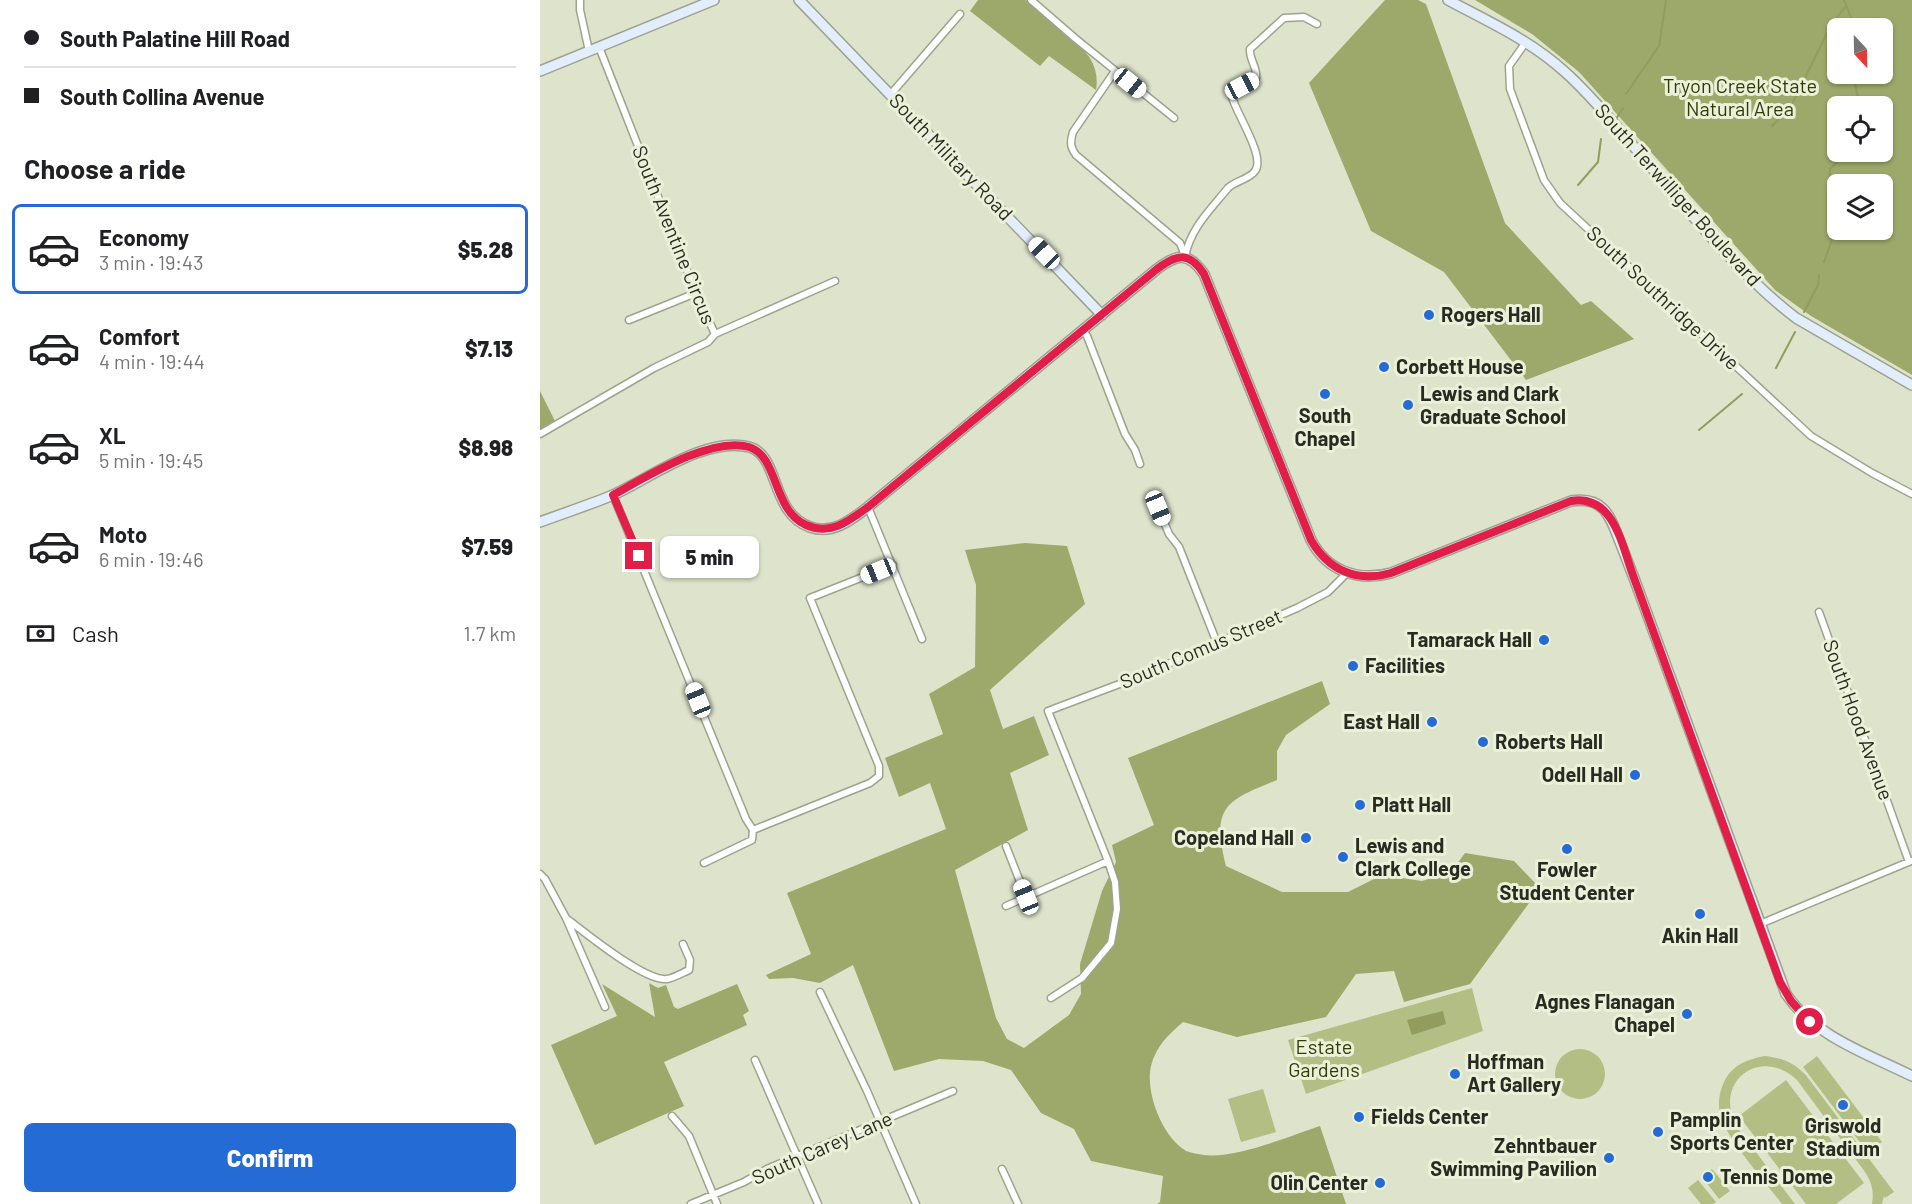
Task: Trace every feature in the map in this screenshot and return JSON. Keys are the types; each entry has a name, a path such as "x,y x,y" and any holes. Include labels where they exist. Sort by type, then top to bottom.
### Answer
{"street":[{"path":"580,0 589,51"},
{"path":"540,71 714,0"},
{"name":"South Military Road","path":"799,0 1102,315"},
{"path":"1031,0 1174,118"},
{"name":"South Terwilliger Boulevard","path":"1448,0 1494,22 1558,66 1584,91 1701,225 1764,292 1796,318 1912,385"},
{"path":"890,95 960,14"},
{"path":"1185,257 1193,232 1228,188 1233,183 1254,173 1257,168 1257,156 1251,138 1233,101 1232,94 1256,78 1257,72 1250,56 1250,50 1287,17 1304,17 1317,24"},
{"name":"South Southridge Drive","path":"1526,42 1509,66 1510,89 1544,180 1560,203 1811,436 1912,494"},
{"name":"South Aventine Circus","path":"540,434 654,368 708,342 715,334 696,293 599,47"},
{"path":"1115,71 1073,132 1070,145 1076,155 1180,243 1185,257"},
{"path":"540,522 613,495 689,456 718,447 741,446 753,448 761,455 771,471 786,509 794,517 816,528 834,528 868,507 1165,263 1185,257 1194,261 1204,274 1311,540 1326,559 1347,573 1364,577 1391,573 1571,501 1588,501 1600,506 1610,515 1786,994 1802,1014 1830,1035 1912,1076"},
{"path":"715,334 835,282"},
{"path":"629,320 696,293"},
{"path":"1083,331 1087,336 1125,434 1140,464"},
{"path":"613,495 746,819 753,830 752,840 704,863"},
{"path":"1161,501 1158,507 1169,534 1179,547 1217,643"},
{"path":"868,507 922,639"},
{"path":"753,830 870,783 879,776 879,766 810,598 893,565"},
{"name":"South Comus Street","path":"1108,861 1048,711 1138,677 1323,595 1347,573"},
{"name":"South Hood Avenue","path":"1819,612 1911,862"},
{"path":"1006,846 1026,897"},
{"path":"1006,906 1108,861 1115,882 1117,909 1112,943 1082,978 1051,998"},
{"path":"1760,924 1911,862"},
{"path":"540,874 566,918 605,1007"},
{"path":"566,918 642,973 657,978 666,979 689,970 690,960 682,944"},
{"path":"820,992 916,1204"},
{"path":"755,1060 818,1204"},
{"name":"South Carey Lane","path":"691,1204 952,1090"},
{"path":"672,1116 689,1136 717,1204"},
{"path":"1002,1169 1018,1204"}],"green space":[{"path":"978,0 1026,0 1084,50 1094,66 1096,90 1049,56 1040,66 970,11"},
{"path":"1385,0 1418,0 1426,4 1505,223 1581,305 1591,301 1634,339 1526,380 1444,272 1371,231 1309,83"},
{"name":"Tryon Creek State Natural Area","path":"1475,0 1912,0 1912,375 1811,316 1775,290 1579,72 1532,34"},
{"path":"540,391 555,421 540,430"},
{"path":"1025,543 1067,546 1085,604 990,690 1003,729 1034,716 1049,755 1010,773 1028,830 955,870 996,1018 1007,1039 1024,1048 1069,1015 1081,994 1080,964 1102,891 1116,862 1112,845 1154,825 1128,758 1322,681 1330,704 1286,735 1277,751 1277,780 1245,794 1226,809 1220,831 1226,866 1282,892 1348,892 1382,875 1422,881 1451,872 1465,853 1514,861 1540,888 1470,984 1404,1002 1394,971 1356,974 1326,1017 1237,1037 1183,1022 1160,1046 1151,1066 1153,1101 1163,1125 1177,1144 1186,1151 1204,1155 1231,1154 1320,1126 1346,1204 1157,1204 1160,1202 1163,1176 1091,1161 1074,1129 1041,1113 1011,1070 983,1061 939,1059 894,1071 853,965 820,983 793,978 769,979 766,975 811,954 787,893 946,829 930,783 899,797 885,758 943,734 929,694 975,667 976,585 965,550"},
{"path":"649,983 658,988 666,985 674,1007 678,1009 737,984 749,1011 743,1015 747,1025 664,1062 684,1106 595,1145 551,1045 617,1016 602,984 655,1017"},
{"name":"Estate Gardens","path":"1472,988 1483,1031 1306,1094 1288,1040"},
{"path":"1575,1049 1585,1049 1598,1056 1605,1069 1605,1079 1598,1092 1585,1099 1575,1099 1566,1095 1559,1088 1555,1079 1555,1069 1559,1060 1566,1053"},
{"path":"1765,1056 1786,1061 1805,1074 1894,1192 1885,1198 1884,1196 1882,1204 1872,1204 1872,1187 1865,1172 1797,1080 1783,1070 1768,1066 1755,1068 1735,1083 1731,1096 1731,1111 1737,1127 1795,1204 1782,1204 1758,1174 1724,1126 1719,1099 1724,1082 1731,1071 1747,1061"},
{"name":"Griswold Stadium","path":"1817,1056 1882,1142 1868,1153 1803,1067"},
{"path":"1786,1080 1864,1183 1836,1204 1806,1204 1739,1116"},
{"path":"1263,1089 1276,1132 1241,1142 1228,1099"},
{"path":"1712,1169 1730,1191 1719,1199 1702,1177"},
{"path":"1698,1180 1716,1202 1701,1204 1688,1188"}],"shaded area":[{"path":"1443,1011 1446,1024 1412,1035 1407,1020"}],"waterway":[{"path":"1626,94 1659,46 1666,0"},
{"path":"1844,0 1851,18"},
{"path":"1772,126 1789,110 1831,25 1846,6"},
{"path":"1855,84 1858,96"},
{"path":"1616,119 1623,108"},
{"path":"1578,185 1598,162 1601,139"},
{"path":"1830,174 1830,169 1837,162"},
{"path":"1824,262 1832,240"},
{"path":"1804,312 1818,285 1819,275"},
{"path":"1776,368 1795,332"},
{"path":"1699,430 1742,394"}],"place":[{"name":"Rogers Hall","path":"1429,315"},
{"name":"Corbett House","path":"1384,367"},
{"name":"South Chapel","path":"1325,394"},
{"name":"Lewis and Clark Graduate School","path":"1408,405"},
{"name":"Tamarack Hall","path":"1544,640"},
{"name":"Facilities","path":"1353,666"},
{"name":"East Hall","path":"1432,722"},
{"name":"Roberts Hall","path":"1483,742"},
{"name":"Odell Hall","path":"1635,775"},
{"name":"Platt Hall","path":"1360,805"},
{"name":"Copeland Hall","path":"1306,838"},
{"name":"Fowler Student Center","path":"1567,849"},
{"name":"Lewis and Clark College","path":"1343,857"},
{"name":"Akin Hall","path":"1700,914"},
{"name":"Agnes Flanagan Chapel","path":"1687,1014"},
{"name":"Hoffman Art Gallery","path":"1455,1074"},
{"name":"Griswold Stadium","path":"1843,1105"},
{"name":"Fields Center","path":"1359,1117"},
{"name":"Pamplin Sports Center","path":"1658,1132"},
{"name":"Zehntbauer Swimming Pavilion","path":"1609,1158"},
{"name":"Tennis Dome","path":"1708,1177"},
{"name":"Olin Center","path":"1380,1183"}],"route":[{"path":"639,556 613,495 680,460 726,446 753,448 761,455 771,471 786,509 798,521 825,529 842,525 868,507 1157,269 1176,258 1188,257 1197,263 1204,274 1311,540 1321,555 1340,570 1364,577 1391,573 1571,501 1593,502 1610,515 1780,982 1791,1001 1810,1022"}]}
